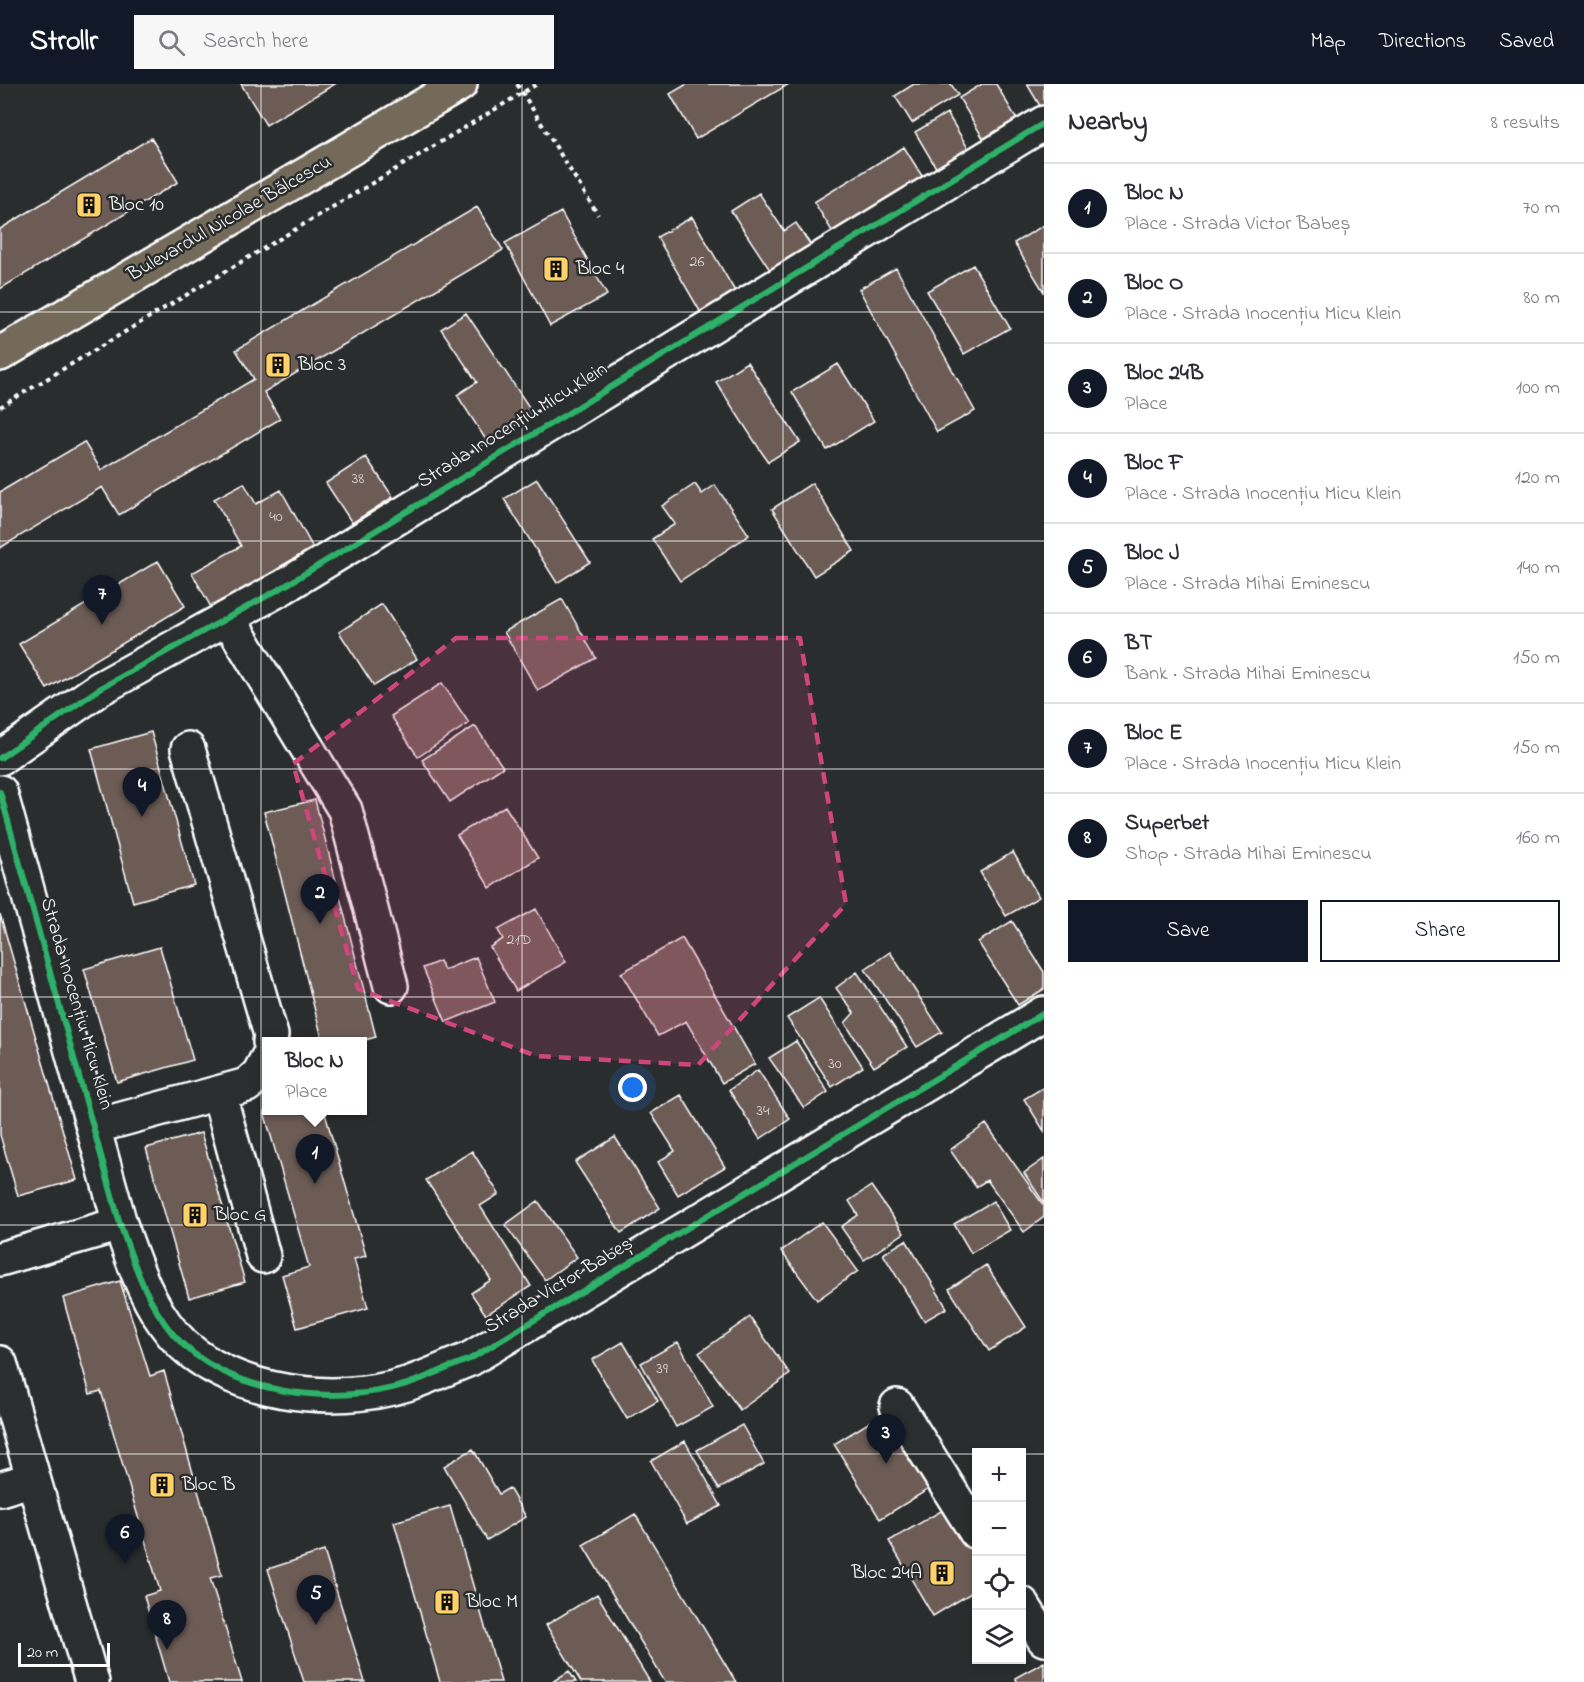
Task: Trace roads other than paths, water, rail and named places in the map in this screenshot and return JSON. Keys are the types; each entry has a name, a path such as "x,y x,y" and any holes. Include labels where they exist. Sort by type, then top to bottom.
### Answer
{"main road":[{"name":"Bulevardul Nicolae Bălcescu","path":"0,354 460,84"}],"street":[{"name":"Strada Inocențiu Micu Klein","path":"0,758 99,689 283,587 1044,123"},
{"path":"228,618 345,810 391,986"},
{"path":"188,749 271,1037"},
{"name":"Strada Inocențiu Micu Klein","path":"0,792 120,1224"},
{"name":"Strada Victor Babeș","path":"120,1224 144,1291 174,1335 203,1359 236,1377 280,1392 343,1395 405,1384 471,1359 1044,1013"},
{"path":"93,1127 247,1085 262,1068"},
{"path":"219,1094 263,1256"},
{"path":"0,1259 120,1224"},
{"path":"0,1363 92,1682"},
{"path":"897,1406 972,1526"},
{"path":"0,1489 33,1479"},
{"path":"1026,1610 1044,1639"}],"place":[{"name":"Bloc 10","path":"89,205"},
{"name":"Bloc 4","path":"556,269"},
{"name":"Bloc 3","path":"278,365"},
{"name":"Bloc E","path":"102,625"},
{"name":"Bloc F","path":"142,817"},
{"name":"Bloc O","path":"320,924"},
{"name":"Bloc N","path":"315,1184"},
{"name":"Bloc G","path":"195,1215"},
{"name":"Bloc 24B","path":"886,1464"},
{"name":"Bloc B","path":"162,1485"},
{"name":"BT","path":"125,1564"},
{"name":"Bloc 24A","path":"942,1573"},
{"name":"Bloc M","path":"447,1602"},
{"name":"Bloc J","path":"316,1625"},
{"name":"Superbet","path":"167,1650"}]}
